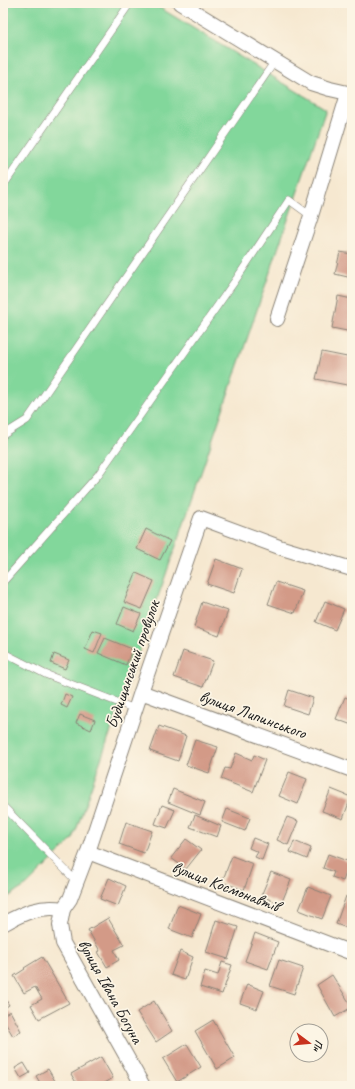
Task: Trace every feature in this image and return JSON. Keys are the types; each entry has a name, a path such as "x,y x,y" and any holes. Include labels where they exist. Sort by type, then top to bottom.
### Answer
{"street":[{"path":"180,3 311,83 350,94 277,319"},
{"name":"Будищанський провулок","path":"63,909 70,899 88,852 135,709 201,518 288,550 352,569"},
{"name":"вулиця Липинського","path":"141,692 352,770"},
{"name":"вулиця Космонавтів","path":"88,852 350,955"},
{"path":"3,924 24,913 52,907 63,909"},
{"name":"вулиця Івана Богуна","path":"63,909 60,925 63,943 143,1086"}],"lane":[{"path":"3,186 130,3"},
{"path":"3,435 28,420 276,61"},
{"path":"3,582 98,475 237,278 289,200 311,216"},
{"path":"3,650 6,654 45,674 135,709"},
{"path":"3,806 76,881"}],"green space":[{"path":"3,3 152,3 326,109 179,537 73,839 27,885 3,900"}],"building":[{"path":"340,252 352,254 352,278 335,274"},
{"path":"338,296 352,299 352,332 332,328"},
{"path":"322,352 352,358 352,386 316,379"},
{"path":"146,529 170,541 160,560 137,549"},
{"path":"216,559 242,569 234,593 207,584"},
{"path":"136,573 154,581 142,609 124,602"},
{"path":"276,582 303,591 295,613 268,604"},
{"path":"325,601 344,609 335,630 316,622"},
{"path":"202,602 228,611 219,636 194,627"},
{"path":"124,607 141,614 133,631 117,624"},
{"path":"93,630 102,633 94,653 85,649"},
{"path":"105,638 132,649 126,665 98,653"},
{"path":"183,651 213,661 203,687 174,677"},
{"path":"54,654 69,660 65,669 51,663"},
{"path":"289,690 313,698 308,714 284,706"},
{"path":"65,694 72,697 67,708 61,705"},
{"path":"345,697 352,700 352,725 336,719"},
{"path":"80,714 95,720 91,730 76,723"},
{"path":"159,726 186,736 178,761 150,751"},
{"path":"195,740 218,747 209,773 186,765"},
{"path":"236,753 252,760 254,755 265,760 253,792 221,779 225,768 230,769"},
{"path":"289,772 307,779 298,804 279,796"},
{"path":"173,789 205,802 200,815 168,802"},
{"path":"331,789 351,797 343,819 322,811"},
{"path":"162,805 175,810 167,828 155,824"},
{"path":"227,809 250,818 245,831 222,822"},
{"path":"195,815 221,826 217,837 190,827"},
{"path":"287,817 298,821 288,845 277,840"},
{"path":"126,822 152,831 144,853 119,844"},
{"path":"253,838 268,844 262,860 255,857 258,852 249,848"},
{"path":"186,839 201,850 186,869 171,858"},
{"path":"294,841 311,848 307,859 290,852"},
{"path":"328,854 350,862 343,881 332,877 334,872 323,868"},
{"path":"232,856 253,864 244,890 222,882"},
{"path":"271,872 291,880 281,904 261,896"},
{"path":"109,878 126,886 118,906 100,899"},
{"path":"308,887 331,896 322,919 299,910"},
{"path":"346,896 352,899 352,930 336,924"},
{"path":"178,905 201,914 192,938 169,929"},
{"path":"108,918 124,945 114,950 119,960 107,967 88,930"},
{"path":"216,920 238,927 228,959 206,952"},
{"path":"255,933 278,942 268,969 245,961"},
{"path":"180,951 193,957 185,980 171,975"},
{"path":"42,957 69,1003 39,1019 31,1005 42,999 35,987 24,993 14,976"},
{"path":"279,960 303,968 294,994 270,986"},
{"path":"222,962 232,965 222,994 200,987 205,971 218,975"},
{"path":"332,975 352,1007 335,1017 317,985"},
{"path":"247,984 264,991 257,1009 240,1003"},
{"path":"3,995 9,1005 3,1009"},
{"path":"154,1001 172,1031 156,1042 137,1012"},
{"path":"10,1011 21,1031 13,1036 3,1019 3,1015"},
{"path":"213,1020 235,1058 217,1069 195,1031"},
{"path":"187,1044 201,1067 177,1082 163,1059"},
{"path":"101,1057 113,1078 100,1086 78,1086 71,1074"},
{"path":"24,1063 30,1073 21,1078 15,1068"},
{"path":"48,1069 58,1086 42,1086 36,1076"}]}
